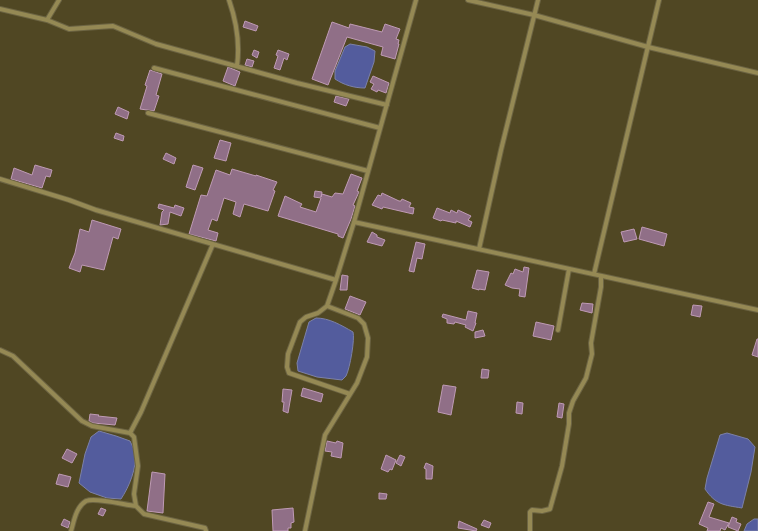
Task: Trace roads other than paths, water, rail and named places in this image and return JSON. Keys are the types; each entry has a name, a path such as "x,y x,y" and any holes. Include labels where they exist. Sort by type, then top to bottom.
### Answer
{"street":[{"path":"47,20 59,0"},
{"path":"229,0 234,13 239,52 237,66"},
{"path":"350,394 289,373 287,367 288,354 300,322 306,317 318,313 327,306 354,222 416,0"},
{"path":"468,0 534,15 648,48 758,73"},
{"path":"478,249 538,0"},
{"path":"594,274 659,0"},
{"path":"0,9 47,20 69,29 113,26 156,44 387,106"},
{"path":"154,68 380,128"},
{"path":"148,113 368,171"},
{"path":"0,179 69,200 96,210 336,280"},
{"path":"354,222 758,310"},
{"path":"130,434 141,412 213,244"},
{"path":"558,330 569,269"},
{"path":"530,531 530,512 532,510 542,511 550,509 556,492 562,466 572,401 586,378 592,354 591,343 602,276"},
{"path":"305,531 325,434 357,383 367,356 368,338 364,324 358,318 327,306"},
{"path":"0,350 13,356 82,421 92,426 130,434 134,437 138,466 134,494 136,506 144,514 205,528 206,531"},
{"path":"71,531 79,508 87,501 97,500 136,506"}],"water":[{"path":"350,44 367,47 375,51 374,62 365,88 349,86 335,79 335,71 345,47"},
{"path":"316,318 321,318 339,324 353,332 353,347 349,367 346,376 342,380 317,377 298,371 297,363 309,322"},
{"path":"99,431 130,441 135,452 134,471 127,489 121,499 107,498 90,492 79,483 85,454 91,437"},
{"path":"727,433 748,439 755,447 751,472 742,508 730,506 717,501 705,489 720,435"},
{"path":"754,519 758,519 758,531 744,531 747,524"}]}
